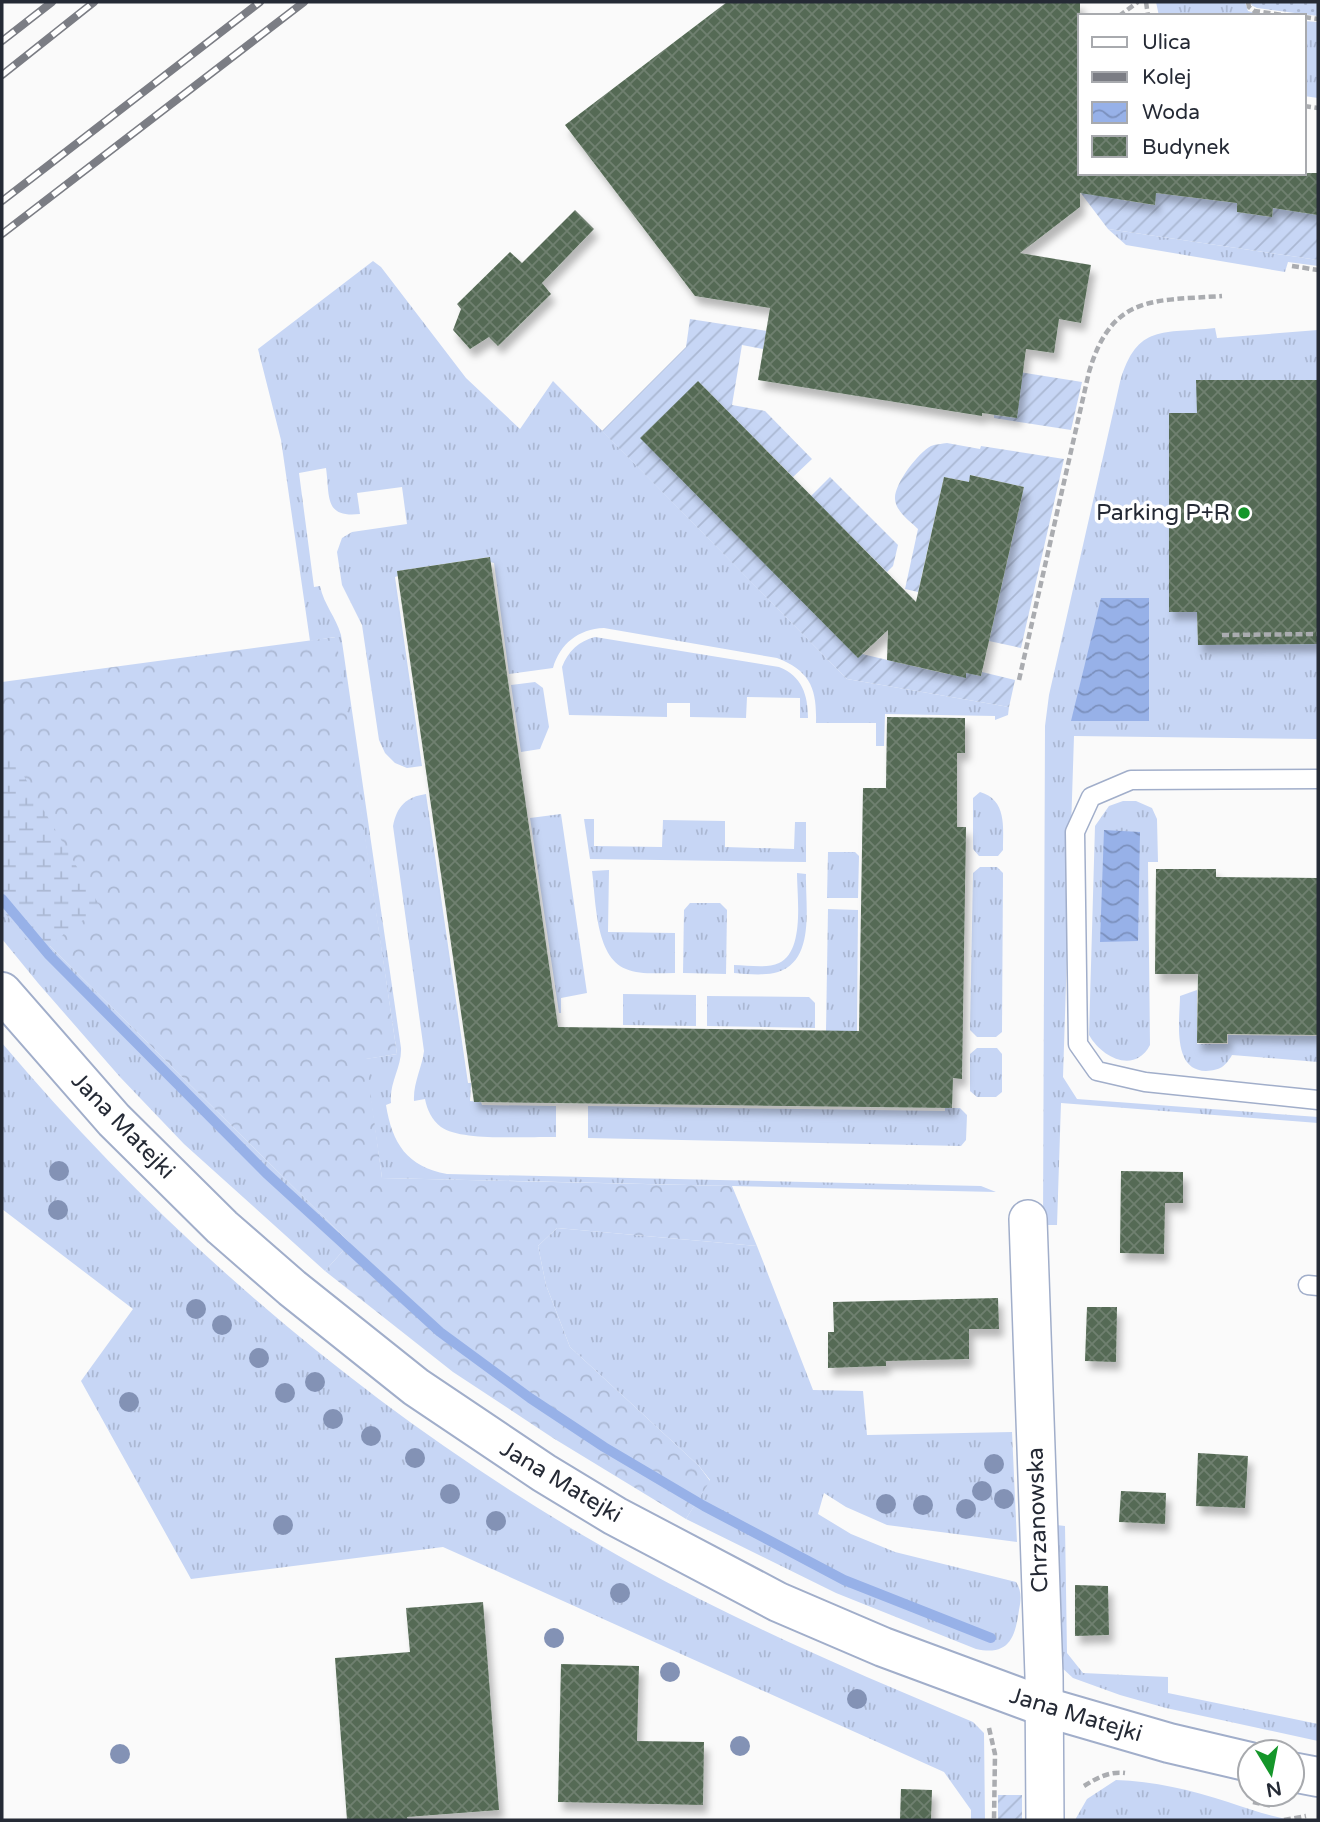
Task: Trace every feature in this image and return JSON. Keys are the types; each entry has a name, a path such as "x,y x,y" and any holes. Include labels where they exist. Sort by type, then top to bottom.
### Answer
{"street":[{"name":"Jana Matejki","path":"2,992 114,1120 222,1227 351,1336 482,1434 615,1516 778,1602 883,1647 1045,1707 1169,1743 1236,1759"},
{"name":"Chrzanowska","path":"1028,1219 1045,1707 1045,1820"}],"lane":[{"path":"1318,779 1131,780 1091,797 1075,832 1078,1044 1097,1071 1145,1082 1318,1101"}],"path":[{"path":"1122,14 1138,2"},
{"path":"1248,2 1254,11 1276,14"},
{"path":"1292,266 1318,270"},
{"path":"1019,680 1089,372 1102,336 1121,315 1138,305 1222,296"},
{"path":"1222,635 1318,634"},
{"path":"984,1720 995,1754 994,1820"},
{"path":"1084,1786 1115,1772 1128,1773"},
{"path":"1284,1820 1311,1815"}],"green space":[{"path":"936,2 973,2 1078,141 1078,175 1104,175 1123,200 1154,205 1156,193 1237,203 1237,212 1272,217 1273,208 1318,215 1318,260 1108,229"},
{"path":"1156,2 1245,2 1248,11 1258,14 1159,14"},
{"path":"1252,2 1318,2 1318,16 1257,8 1251,5"},
{"path":"1306,21 1318,22 1318,98 1306,96"},
{"path":"1108,229 1318,260 1318,266 1288,262 1285,272 1126,245"},
{"path":"373,261 381,267 466,378 520,429 553,381 847,679 1009,707 1008,715 995,720 995,716 885,714 884,746 876,746 876,723 816,723 815,700 809,682 797,669 777,658 604,628 586,631 571,639 560,652 553,668 509,674 494,563 490,562 489,557 397,571 398,576 395,577 422,766 407,768 395,763 385,753 379,740 362,625 342,585 337,552 342,538 352,532 407,524 402,487 357,493 360,514 340,513 331,503 326,468 299,473 314,587 320,586 341,635 401,1048 391,1103 386,1105 397,1142 421,1166 447,1174 981,1186 996,1192 382,1178 365,1059 397,1054 335,637 310,641 281,440 258,349"},
{"path":"690,319 767,331 763,349 742,345 732,405 765,411 812,459 793,477 698,381 862,654 947,674 949,669 981,676 982,672 1015,680 1009,707 847,679 602,431 686,347"},
{"path":"1215,328 1217,338 1318,330 1318,380 1197,380 1197,413 1169,414 1169,612 1197,612 1198,644 1318,644 1318,739 1074,736 1063,1077 1077,1099 1318,1117 1318,1123 1061,1103 1057,1225 1043,1225 1045,726 1049,695 1120,382 1127,363 1135,350 1154,335"},
{"path":"994,368 1082,382 1071,430 994,418 994,415 1017,418"},
{"path":"947,443 1064,459 1021,648 989,641 1024,487 971,475 969,482 944,477 918,592 905,589 918,529 896,504 898,485 920,455 931,446"},
{"path":"830,477 898,545 893,566 887,572 811,496"},
{"path":"336,637 397,1054 366,1059 382,1178 732,1186 757,1246 557,1228 538,1246 546,1285 570,1347 699,1466 710,1481 686,1519 553,1438 453,1372 325,1271 350,1243 44,940 2,886 2,682"},
{"path":"595,637 779,667 793,676 802,687 808,718 800,718 800,698 747,697 746,718 690,717 690,703 667,703 667,717 569,715 562,667 575,648"},
{"path":"535,682 543,688 549,727 540,749 521,752 511,685"},
{"path":"2,746 21,771 102,910 76,924 41,953 20,933 2,909"},
{"path":"980,792 995,801 1002,815 1003,850 998,856 979,856 973,849 973,798"},
{"path":"426,794 468,1083 471,1083 470,1101 481,1102 482,1105 556,1106 556,1137 496,1137 451,1132 435,1121 425,1099 414,1101 424,1051 393,826 397,813 408,800"},
{"path":"1123,801 1136,801 1152,808 1157,819 1158,862 1148,862 1150,1045 1144,1054 1128,1061 1110,1056 1089,1035 1095,826 1109,806"},
{"path":"561,814 587,993 561,998 559,1013 530,818"},
{"path":"584,819 594,819 594,846 662,847 663,820 725,821 725,847 794,849 795,822 806,822 806,862 590,859"},
{"path":"828,852 855,852 859,856 858,898 827,898"},
{"path":"980,867 997,867 1003,873 1002,1032 996,1037 977,1037 970,1030 973,873"},
{"path":"609,870 608,932 675,933 675,973 631,971 616,963 608,953 596,912 592,871"},
{"path":"797,873 806,874 807,900 806,930 798,956 790,966 778,972 734,973 734,965 768,966 787,957 793,947 798,922"},
{"path":"2,886 44,940 350,1243 325,1271 184,1144 120,1077 38,983 2,939"},
{"path":"690,903 720,903 727,910 726,974 683,973 684,910"},
{"path":"828,909 858,910 857,1031 826,1031"},
{"path":"1197,990 1197,1044 1228,1044 1228,1035 1317,1036 1318,1062 1232,1055 1219,1069 1195,1069 1182,1053 1179,1017 1180,996"},
{"path":"623,994 696,995 696,1026 623,1025"},
{"path":"707,996 809,997 815,1003 815,1028 707,1026"},
{"path":"2,1043 70,1120 141,1194 216,1265 376,1397 460,1457 546,1513 676,1587 802,1648 973,1722 984,1733 985,1820 971,1820 971,1810 944,1772 443,1547 191,1579 81,1381 133,1309 2,1209"},
{"path":"977,1048 997,1048 1002,1054 1002,1092 996,1097 977,1097 970,1091 970,1054"},
{"path":"588,1106 945,1111 945,1108 960,1108 967,1115 966,1140 961,1146 588,1138"},
{"path":"557,1228 757,1246 813,1390 863,1391 867,1435 1012,1432 1017,1542 887,1525 846,1507 824,1493 818,1514 851,1534 895,1552 1016,1582 1020,1603 1015,1629 1008,1643 996,1650 976,1649 836,1593 686,1519 710,1480 699,1466 570,1347 546,1285 538,1246"},
{"path":"1048,1524 1065,1526 1067,1653 1083,1673 1168,1677 1168,1693 1318,1724 1318,1741 1166,1708 1120,1695 1073,1678 1060,1666"},
{"path":"1116,1780 1144,1782 1186,1790 1236,1805 1236,1808 1247,1808 1291,1820 1075,1820 1087,1799"},
{"path":"998,1795 1022,1795 1022,1820 998,1820"}],"water":[{"path":"1101,598 1149,598 1149,721 1071,721"},
{"path":"1104,830 1140,832 1138,941 1100,942"}],"building":[{"path":"727,2 1080,2 1078,175 1318,173 1318,215 1273,208 1272,217 1237,212 1237,203 1156,193 1155,205 1080,193 1080,207 1020,253 1091,265 1081,323 1059,319 1054,353 1026,349 1017,418 982,413 982,416 758,380 770,308 695,296 565,125"},
{"path":"575,210 594,229 542,283 551,294 498,346 489,337 470,349 453,330 461,309 457,304 510,252 522,263"},
{"name":"Parking P+R","path":"1196,380 1318,380 1318,644 1198,645 1197,612 1169,612 1169,413 1197,413"},
{"path":"698,381 916,602 944,477 969,482 970,475 1024,487 981,676 966,673 966,678 887,660 888,630 858,658 640,438"},
{"path":"490,557 558,1027 859,1031 863,788 886,788 887,717 965,718 965,753 957,753 957,827 966,827 962,1079 953,1078 952,1108 474,1102 397,571"},
{"path":"1156,869 1216,869 1216,877 1318,878 1318,1035 1227,1034 1227,1043 1197,1043 1198,974 1155,974"},
{"path":"1121,1171 1183,1172 1183,1203 1165,1203 1164,1254 1120,1253"},
{"path":"998,1298 999,1329 969,1329 969,1359 886,1361 886,1366 828,1368 828,1332 834,1332 833,1302"},
{"path":"1087,1307 1117,1307 1116,1362 1085,1361"},
{"path":"1198,1453 1248,1456 1245,1508 1196,1506"},
{"path":"1121,1491 1166,1493 1165,1524 1119,1522"},
{"path":"1075,1585 1108,1586 1109,1635 1075,1636"},
{"path":"483,1602 499,1810 407,1817 408,1820 347,1820 335,1658 410,1652 406,1608"},
{"path":"561,1664 639,1666 637,1741 704,1742 703,1805 558,1802"},
{"path":"901,1789 932,1790 931,1820 900,1820"}],"waterway":[{"path":"2,899 49,955 266,1173 440,1332 530,1398 604,1447 704,1506 844,1580 991,1638"}],"railway":[{"path":"2,41 52,2"},
{"path":"2,75 94,2"},
{"path":"2,201 260,2"},
{"path":"2,234 304,2"}],"place":[{"name":"Parking P+R","path":"1244,513"}]}
